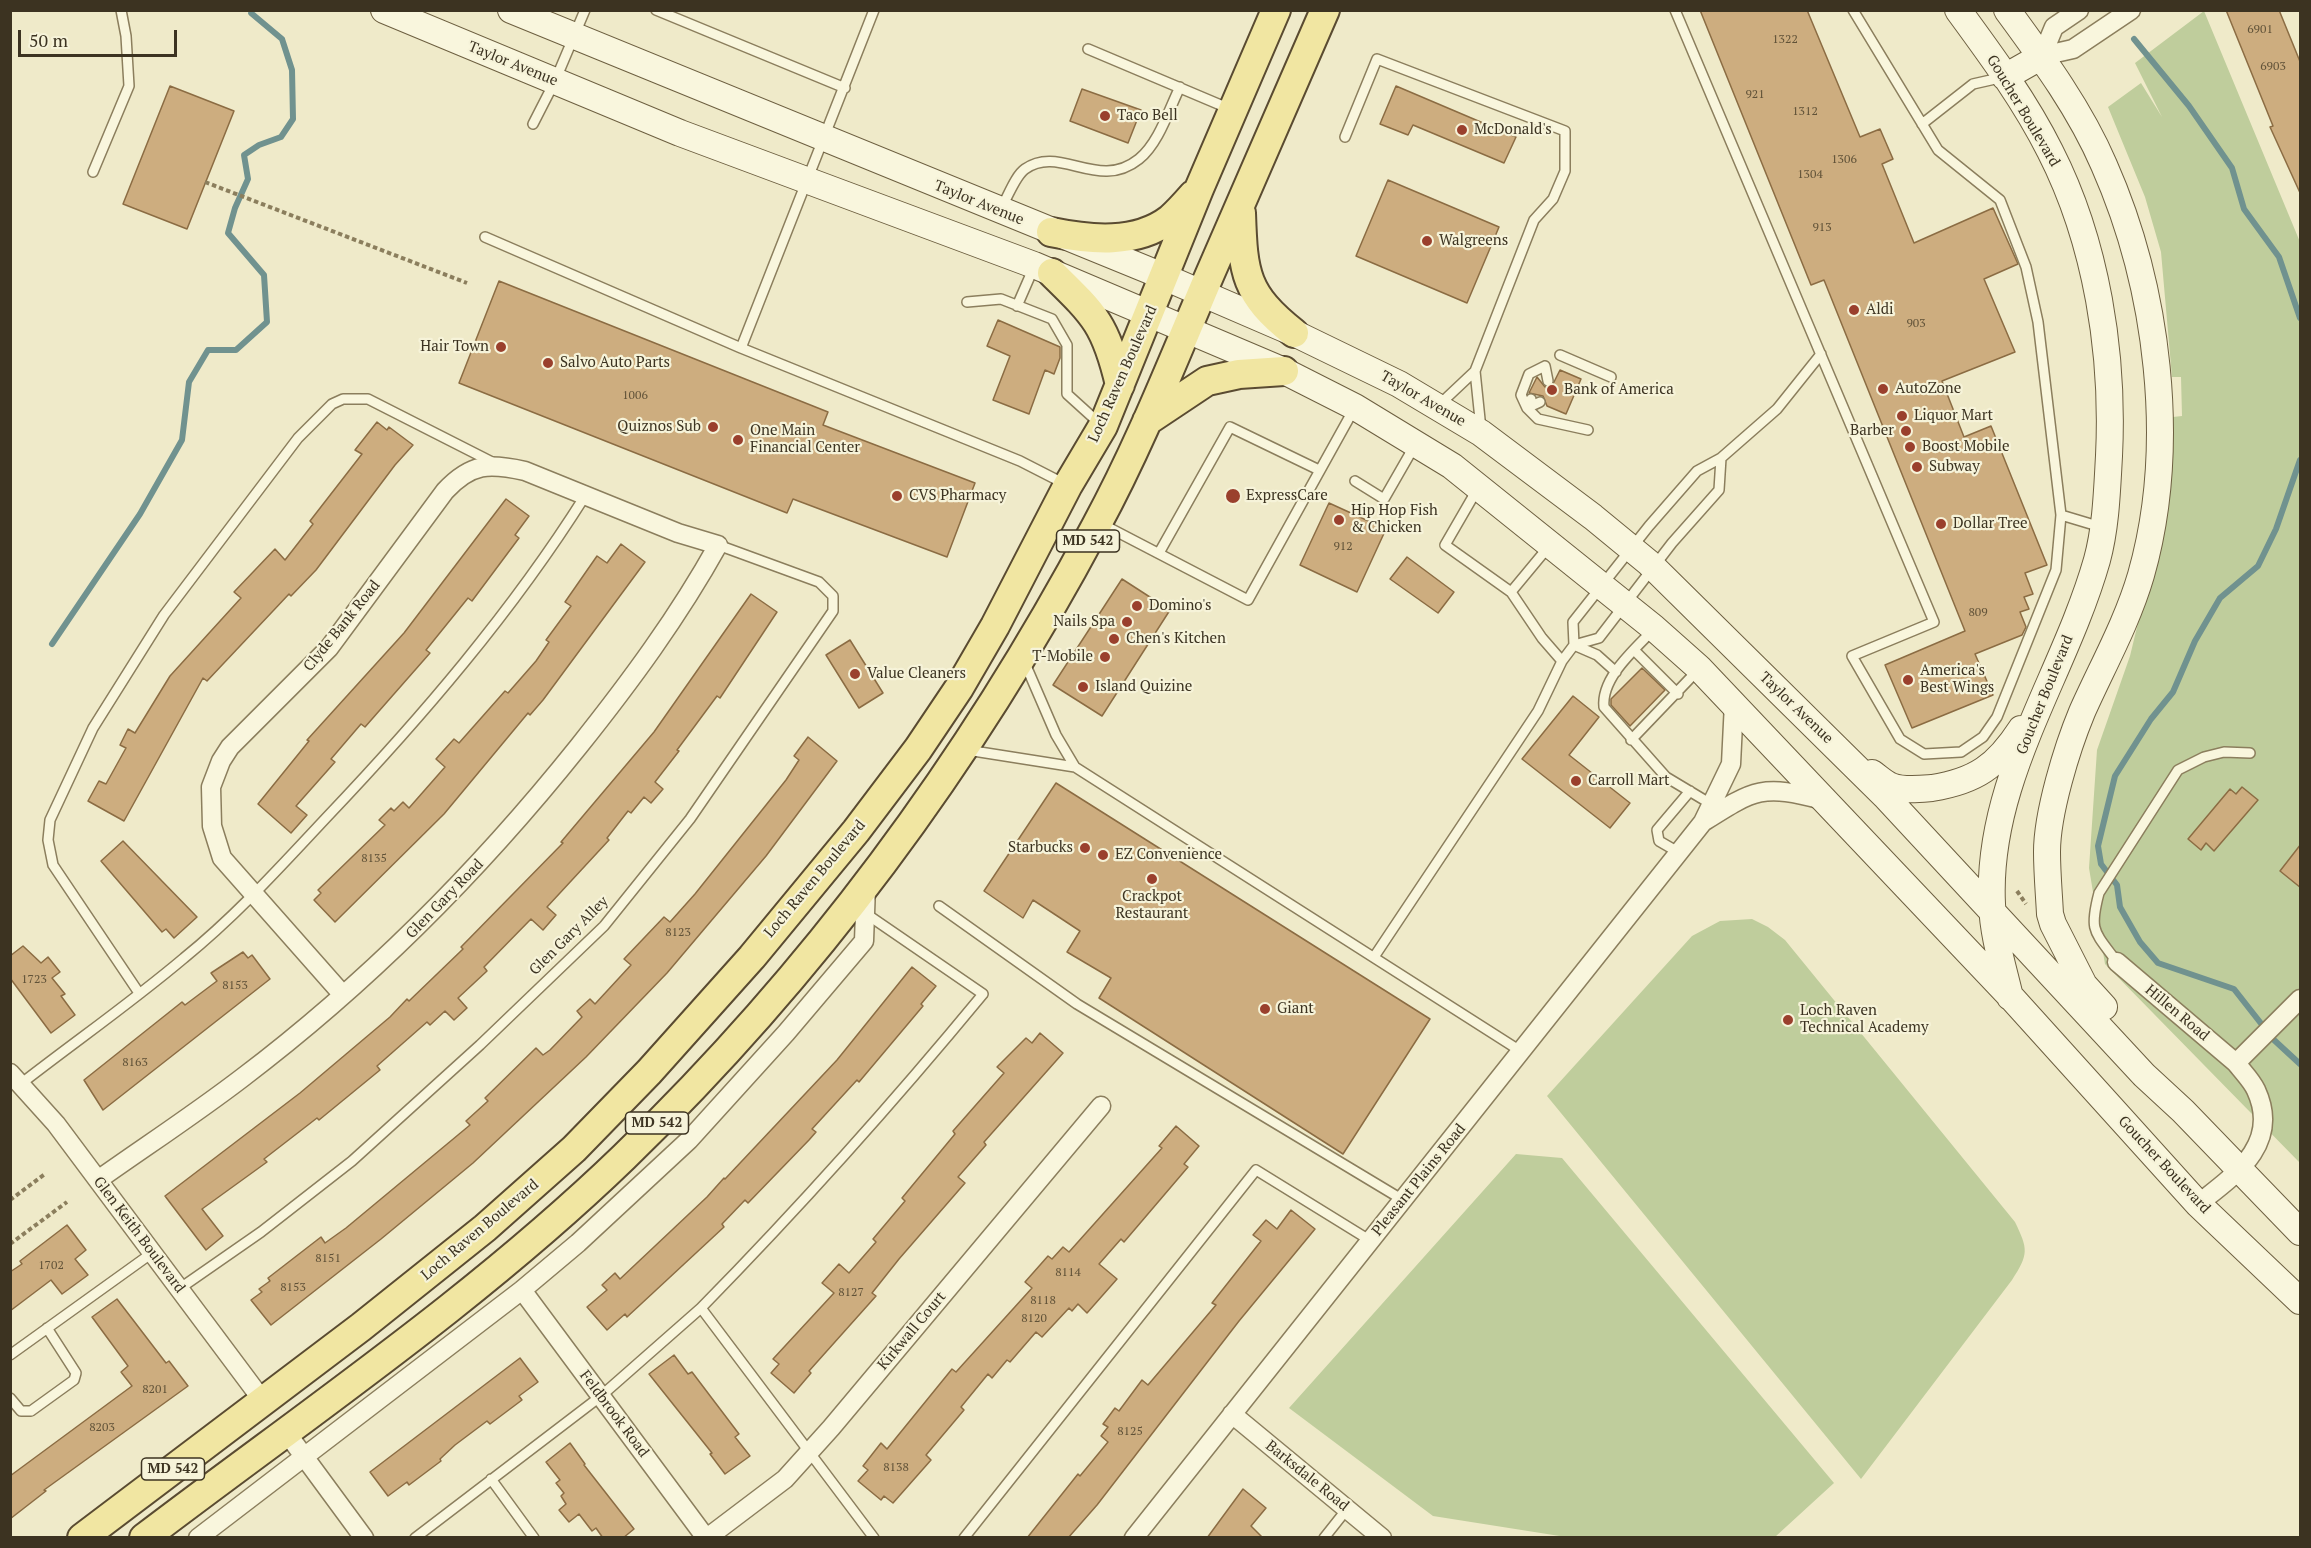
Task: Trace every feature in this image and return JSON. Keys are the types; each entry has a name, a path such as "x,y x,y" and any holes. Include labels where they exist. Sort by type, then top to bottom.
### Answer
{"main road":[{"name":"Taylor Avenue","path":"384,10 807,182 1043,269 1187,328 1284,371 1355,407 1416,443 1480,486 1654,628 1699,668 2011,997"},
{"name":"Taylor Avenue","path":"511,10 1164,277 1294,333 1346,357 1437,406 1481,433 1653,567 1842,753 1992,908 2144,1075"},
{"name":"Loch Raven Boulevard","path":"82,1538 362,1327 485,1228 574,1149 649,1072 752,957 856,831 924,741 995,626 1068,485 1103,426 1199,189 1276,10"},
{"name":"MD 542","path":"144,1538 477,1287 625,1156 754,1020 866,885 965,749 1022,657 1099,522 1147,421 1325,10"},
{"name":"Goucher Boulevard","path":"1958,10 2005,77 2049,149 2068,192 2084,243 2100,309 2109,361 2112,408 2103,528 2090,580 2010,782 1996,840 1992,908 2011,997 2198,1204 2301,1300"},
{"path":"2007,10 2042,56 2074,107 2104,164 2140,262 2157,390 2157,485 2153,523 2141,575 2125,620 2081,715 2053,806 2047,850 2050,914 2084,984 2133,1039 2144,1075 2183,1111 2301,1232"},
{"path":"2005,77 2042,56"},
{"path":"1051,232 1082,238 1106,239 1148,232 1170,219 1199,189"},
{"path":"1241,203 1241,251 1247,277 1271,314 1294,333"},
{"path":"1043,269 1087,307 1101,326 1112,350 1120,386"},
{"path":"1147,421 1214,379 1239,374 1284,371"},
{"path":"1842,753 1892,787 1919,790 1958,784 1976,777 1997,760 2045,694"},
{"path":"262,1401 286,1432"}],"street":[{"path":"2042,56 2054,27 2079,10"},
{"path":"2042,56 2073,49 2131,10"},
{"name":"Clyde Bank Road","path":"343,995 222,858 212,826 212,787 221,761 243,733 329,648 445,491 467,472 477,468 499,466 525,471 678,533 718,545"},
{"name":"Glen Gary Road","path":"98,1180 241,1079 414,933 540,794 630,682 693,590 718,545"},
{"name":"Pleasant Plains Road","path":"1134,1538 1703,822 1731,764 1734,740 1734,703"},
{"name":"Pleasant Plains Road","path":"1703,822 1740,798 1769,790 1788,791 1823,800"},
{"path":"198,1538 522,1290 633,1193 739,1087 864,941 866,885"},
{"name":"Hillen Road","path":"2117,962 2236,1064 2256,1089 2264,1115 2259,1143 2240,1170 2198,1204"},
{"path":"2236,1064 2301,999"},
{"name":"Glen Keith Boulevard","path":"16,1078 98,1180 262,1401"},
{"name":"Kirkwall Court","path":"706,1538 770,1492 810,1452 1101,1106"},
{"name":"Feldbrook Road","path":"522,1290 706,1538"},
{"name":"Barksdale Road","path":"1232,1414 1382,1538"},
{"path":"286,1432 364,1538"}],"lane":[{"path":"93,172 129,86 126,36 121,10"},
{"path":"533,124 555,81 585,10"},
{"path":"656,10 844,88"},
{"path":"741,348 825,139 873,10"},
{"path":"1675,10 1934,622 1852,656 1900,739 1924,754 1945,755 1960,752 1983,738 1997,717 2056,570 2061,515 2038,322 2026,267 2000,200 1938,150 1853,10"},
{"path":"1088,49 1234,110"},
{"path":"1345,137 1377,59 1565,131 1564,171 1553,199 1534,220 1475,371 1437,406"},
{"path":"1922,124 1973,84 2005,77"},
{"path":"999,211 1023,170 1041,161 1052,160 1090,171 1106,171 1125,167 1139,159 1152,144 1180,87"},
{"path":"484,237 741,348 988,448 1068,485"},
{"path":"1017,306 1043,269"},
{"path":"968,302 1001,299 1052,319 1067,345 1067,394 1103,426"},
{"path":"1574,645 1573,622 1697,471 1721,458 1777,409 1821,354"},
{"path":"1560,356 1611,377"},
{"path":"1544,380 1545,366 1529,374 1521,395 1532,403 1538,419 1588,430"},
{"path":"1475,371 1481,433"},
{"path":"139,993 53,865 48,840 50,820 93,728 164,615 298,438 332,404 343,399 368,399 499,466"},
{"path":"1099,522 1248,600 1355,407"},
{"path":"1160,553 1230,427 1319,470"},
{"path":"1355,481 1384,499 1416,443"},
{"path":"1374,957 1538,711 1562,661 1574,645 1599,638 1653,567 1719,490 1721,458"},
{"path":"1480,486 1445,545 1511,592 1542,638 1562,661"},
{"path":"16,1078 139,993 185,958 253,895 386,755 508,608 585,496"},
{"path":"2061,515 2103,528"},
{"name":"Glen Gary Alley","path":"179,1289 261,1232 352,1161 480,1045 604,926 690,819 833,611 833,596 819,582 718,545"},
{"path":"1511,592 1551,545"},
{"path":"1654,628 1616,672 1603,695 1604,708 1666,777 1711,804"},
{"path":"1574,645 1597,655 1616,672"},
{"path":"1634,650 1678,694"},
{"path":"1022,657 1056,735 1076,767"},
{"path":"1631,740 1678,694 1699,668"},
{"path":"965,749 1076,767 1522,1052"},
{"path":"2117,962 2094,932 2093,916 2099,893 2178,770 2204,757 2224,752 2250,753"},
{"path":"1678,852 1659,841 1658,830 1690,791"},
{"path":"939,906 1077,1004 1403,1200"},
{"path":"415,1538 600,1396 701,1308 791,1217 855,1146 983,994 865,914"},
{"path":"964,1538 1256,1170 1371,1240"},
{"path":"10,1355 152,1253"},
{"path":"701,1308 874,1538"},
{"path":"10,1398 21,1411 31,1411 74,1380 76,1373 47,1328"},
{"path":"491,1479 534,1538"},
{"path":"1324,1538 1347,1509"}],"path":[{"path":"205,182 467,283"},
{"path":"2016,889 2033,913"},
{"path":"10,1200 45,1174"},
{"path":"10,1244 67,1202"}],"green space":[{"path":"2204,11 2300,242 2300,1163 2105,964 2089,868 2097,750 2130,656 2161,528 2173,417 2182,416 2181,377 2172,377 2161,252 2145,197 2108,107 2141,83 2162,117 2135,63"},
{"path":"1752,919 1768,927 1785,940 2015,1222 2024,1245 2024,1257 2012,1280 1861,1479 1547,1096 1692,936 1720,921"},
{"path":"1516,1154 1562,1158 1834,1483 1775,1537 1566,1537 1433,1516 1289,1408"}],"building":[{"path":"1700,10 1807,10 1860,137 1880,129 1893,159 1882,164 1914,243 1993,208 2018,264 1984,279 2015,352 1942,381 1964,437 1991,426 2047,565 2025,573 2033,594 2024,597 2029,609 2020,612 2026,627 2022,635 1975,654 1993,695 1912,728 1885,665 1965,631 1824,280 1811,285"},
{"path":"2226,10 2279,10 2301,64 2301,195 2270,127 2273,126"},
{"path":"170,86 234,111 187,229 123,204"},
{"name":"McDonald's","path":"1396,86 1516,137 1504,163 1413,125 1408,135 1380,124"},
{"name":"Taco Bell","path":"1082,89 1141,110 1128,143 1070,121"},
{"name":"Walgreens","path":"1388,180 1499,227 1467,303 1356,256"},
{"path":"499,281 828,412 823,425 975,483 947,557 793,499 787,513 459,383"},
{"path":"998,320 1060,347 1060,358 1054,374 1045,370 1029,414 993,400 1010,356 987,346"},
{"name":"Bank of America","path":"1560,370 1581,379 1566,414 1547,406 1543,396 1529,393 1537,377 1545,387 1552,386"},
{"path":"377,422 387,430 389,427 413,445 395,465 316,570 291,596 289,594 207,681 203,678 124,821 88,801 99,781 106,784 126,748 120,745 128,729 135,733 170,676 241,598 234,592 275,549 285,560 313,524 310,521 362,454 355,450"},
{"path":"506,499 529,516 515,535 519,538 472,601 468,598 426,650 430,653 365,727 361,724 331,759 335,762 296,806 307,815 291,833 258,804 309,741 307,740 404,633"},
{"path":"1329,503 1386,529 1357,592 1300,565"},
{"path":"621,544 645,562 543,700 530,715 528,713 444,814 335,922 314,900 321,893 318,890 385,825 379,820 391,808 394,811 403,802 409,808 445,767 436,759 454,739 459,743 505,691 508,693 536,661 549,642 546,640 571,606 565,602 597,556 607,563"},
{"path":"1407,557 1454,592 1438,613 1390,579"},
{"path":"1122,579 1170,610 1102,716 1053,685"},
{"path":"751,594 777,612 720,698 717,696 655,782 663,789 651,803 644,797 631,813 628,811 607,838 609,840 547,907 556,915 543,930 531,919 484,967 487,971 458,998 467,1008 454,1020 445,1011 430,1025 427,1022 377,1066 380,1070 319,1120 317,1118 264,1159 267,1162 202,1209 223,1236 206,1250 165,1196 300,1093 390,1017 407,999 409,1001 463,949 461,947 563,843 561,842 654,732"},
{"name":"Value Cleaners","path":"850,640 883,693 859,708 826,655"},
{"path":"1642,668 1665,690 1630,726 1611,705 1611,699"},
{"name":"Carroll Mart","path":"1573,696 1599,717 1569,755 1630,803 1610,828 1522,759"},
{"path":"808,737 837,761 766,856 667,973 586,1057 473,1163 271,1325 251,1300 262,1292 259,1289 270,1281 268,1278 321,1237 325,1243 346,1228 470,1125 466,1121 488,1101 485,1098 536,1048 543,1055 550,1050 582,1017 577,1011 590,999 595,1004 631,965 624,959 664,917 670,922 695,894 786,780 799,760 794,756"},
{"name":"Giant","path":"1056,783 1430,1019 1343,1154 1099,998 1111,978 1067,952 1080,931 1033,900 1023,918 984,891"},
{"path":"2242,787 2258,800 2214,851 2206,843 2201,850 2188,839 2230,789 2236,794"},
{"path":"123,841 197,917 174,938 166,929 162,932 101,861"},
{"path":"2301,844 2301,888 2280,871"},
{"path":"23,946 41,963 48,957 60,972 52,978 65,994 61,996 75,1015 51,1033 10,978 10,956"},
{"path":"243,952 248,958 252,955 270,979 103,1110 84,1080 182,1002 185,1005 217,981 211,973"},
{"path":"912,967 936,986 921,1004 923,1006 859,1082 857,1080 812,1129 816,1132 809,1140 748,1203 745,1200 722,1224 724,1227 627,1317 625,1314 607,1330 587,1307 607,1290 602,1285 615,1273 620,1279 725,1179 837,1060"},
{"path":"1040,1033 1063,1053 984,1142 986,1145 958,1177 965,1183 899,1259 872,1293 876,1296 809,1371 811,1373 794,1393 771,1373 779,1364 773,1359 834,1293 822,1283 839,1264 849,1273 876,1242 873,1239 905,1201 902,1198 955,1134 953,1131 1004,1073 997,1067 1026,1038 1032,1043"},
{"path":"1176,1126 1199,1146 1184,1164 1188,1167 1124,1242 1121,1239 1099,1264 1117,1279 1087,1313 1078,1304 1072,1311 1069,1308 1042,1337 1036,1332 1010,1362 1007,1360 992,1378 988,1374 961,1407 964,1410 926,1455 931,1460 893,1503 884,1496 881,1500 858,1481 868,1470 863,1466 881,1443 887,1449 952,1369 956,1372 1032,1288 1025,1282 1048,1256 1052,1259 1063,1247 1069,1252 1162,1148 1159,1146"},
{"path":"1291,1210 1315,1229 1239,1321 1097,1505 1068,1538 1027,1538 1078,1474 1080,1476 1108,1442 1101,1436 1108,1427 1103,1424 1115,1408 1119,1411 1142,1380 1148,1385 1216,1305 1212,1303 1261,1241 1253,1235 1266,1220 1277,1229"},
{"path":"67,1225 86,1250 75,1259 88,1275 62,1294 51,1280 10,1311 10,1272 22,1264 20,1261"},
{"path":"117,1299 166,1363 169,1361 188,1386 44,1490 46,1491 10,1519 10,1476 132,1386 121,1372 128,1366 92,1317"},
{"path":"674,1355 688,1374 692,1372 739,1434 735,1437 750,1456 725,1474 710,1454 712,1453 649,1374"},
{"path":"520,1358 538,1382 519,1396 522,1400 490,1424 487,1421 455,1445 440,1459 441,1461 409,1485 407,1482 388,1496 370,1472"},
{"path":"570,1443 584,1465 634,1529 623,1538 603,1538 596,1528 592,1531 579,1514 569,1522 559,1510 566,1504 561,1496 564,1493 556,1483 560,1480 546,1462"},
{"path":"1243,1489 1266,1508 1251,1526 1263,1538 1207,1538"}],"waterway":[{"path":"52,644 140,514 182,440 189,382 208,350 236,350 267,322 264,275 228,233 235,208 248,179 244,155 259,145 281,137 293,119 292,70 282,39 251,13 252,10"},
{"path":"2134,39 2189,106 2232,168 2244,209 2279,257 2300,318"},
{"path":"2300,460 2276,529 2258,566 2220,598 2195,641 2173,692 2151,719 2115,776 2098,846 2101,864 2117,885 2120,907 2140,942 2158,963 2234,989 2274,1040 2300,1064"}],"place":[{"name":"Taco Bell","path":"1105,116"},
{"name":"McDonald's","path":"1462,130"},
{"name":"Walgreens","path":"1427,241"},
{"name":"Aldi","path":"1854,310"},
{"name":"Hair Town","path":"501,347"},
{"name":"Salvo Auto Parts","path":"548,363"},
{"name":"AutoZone","path":"1883,389"},
{"name":"Bank of America","path":"1552,390"},
{"name":"Liquor Mart","path":"1902,416"},
{"name":"Quiznos Sub","path":"713,427"},
{"name":"Barber","path":"1906,431"},
{"name":"One Main Financial Center","path":"738,440"},
{"name":"Boost Mobile","path":"1910,447"},
{"name":"Subway","path":"1917,467"},
{"name":"CVS Pharmacy","path":"897,496"},
{"name":"ExpressCare","path":"1233,496"},
{"name":"Hip Hop Fish & Chicken","path":"1339,520"},
{"name":"Dollar Tree","path":"1941,524"},
{"name":"Domino's","path":"1137,606"},
{"name":"Nails Spa","path":"1127,622"},
{"name":"Chen's Kitchen","path":"1114,639"},
{"name":"T-Mobile","path":"1105,657"},
{"name":"Value Cleaners","path":"855,674"},
{"name":"America's Best Wings","path":"1908,680"},
{"name":"Island Quizine","path":"1083,687"},
{"name":"Carroll Mart","path":"1576,781"},
{"name":"Starbucks","path":"1085,848"},
{"name":"EZ Convenience","path":"1103,855"},
{"name":"Crackpot Restaurant","path":"1152,879"},
{"name":"Giant","path":"1265,1009"},
{"name":"Loch Raven Technical Academy","path":"1788,1020"}]}
